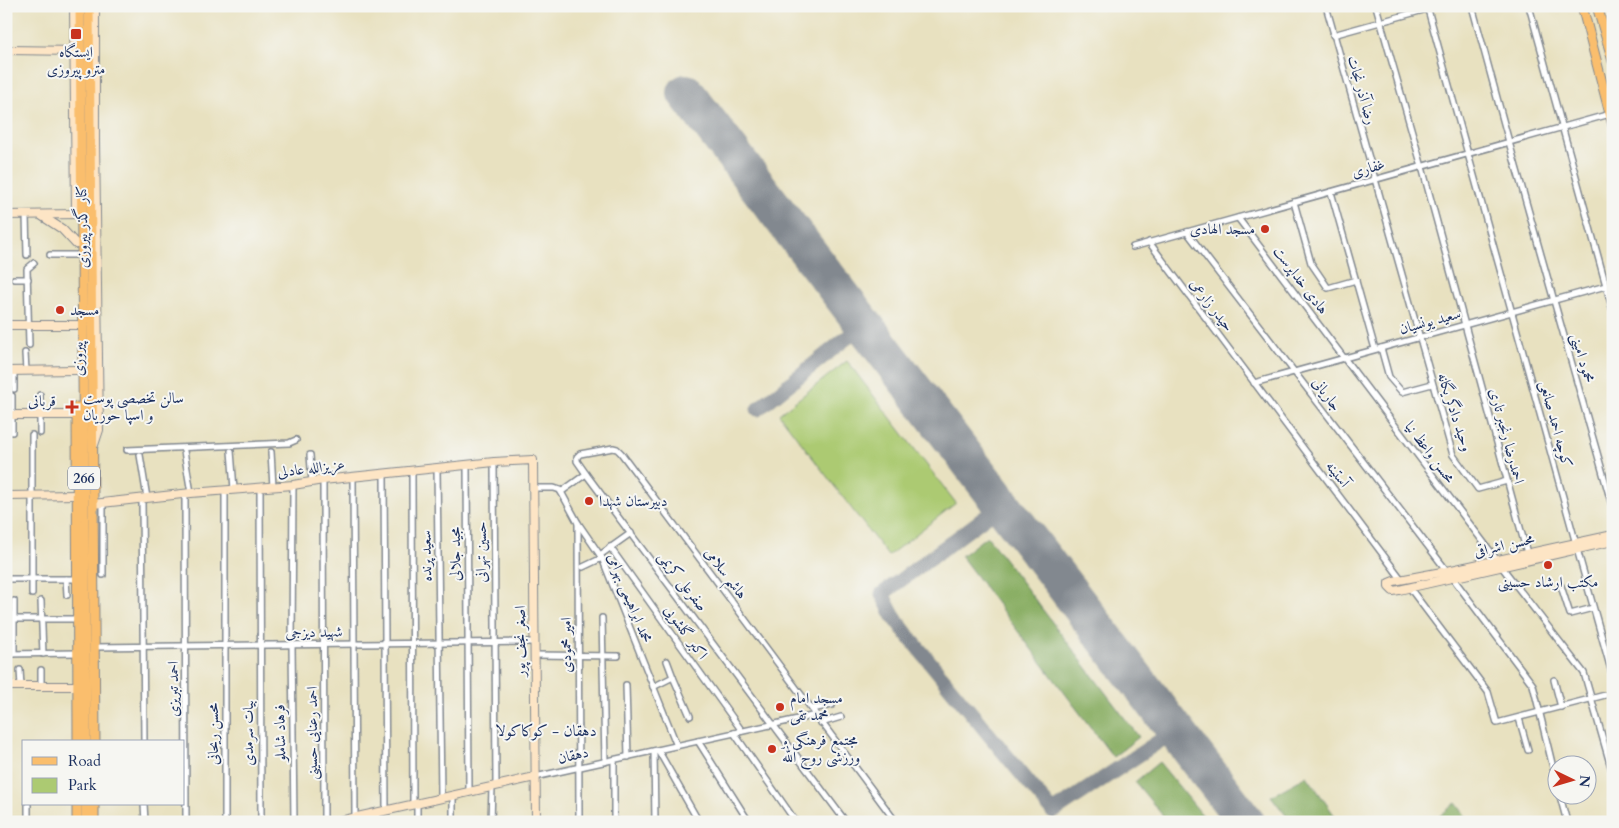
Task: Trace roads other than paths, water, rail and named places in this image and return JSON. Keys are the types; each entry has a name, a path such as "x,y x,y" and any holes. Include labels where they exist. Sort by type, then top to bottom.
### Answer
{"main road":[{"path":"6,50 78,51 74,6"},
{"name":"پیروزی","path":"80,6 78,51 93,504"},
{"name":"پیروزی","path":"86,740 82,686 93,504 93,447 83,214 90,123 89,6"},
{"name":"کنار گذر پیروزی","path":"93,447 99,430 95,6"},
{"path":"1582,6 1613,126"},
{"path":"1597,6 1611,46 1613,61"},
{"path":"90,123 95,140"},
{"path":"6,215 83,214 76,244 77,619 78,653 82,686 78,740"},
{"path":"40,215 54,222 76,244"},
{"path":"6,325 77,325"},
{"path":"10,371 77,370"},
{"name":"قربانی","path":"9,415 77,415"},
{"name":"عزیزالله عادلی","path":"93,504 188,493 293,485 323,480 494,462 533,460"},
{"name":"اصغر نجف پور","path":"533,460 536,822"},
{"path":"6,496 77,495"},
{"name":"محسن اشراقی","path":"1409,587 1450,574 1576,546 1613,535"},
{"name":"محسن اشراقی","path":"1499,563 1527,553 1613,541"},
{"name":"پیروزی","path":"89,552 94,647 95,740"},
{"name":"محسن اشراقی","path":"1402,580 1450,574"},
{"path":"1402,580 1389,583 1389,587 1393,591 1409,587"},
{"path":"6,686 82,686"},
{"name":"دهقان","path":"336,822 535,777"},
{"path":"77,806 77,822"},
{"path":"86,806 86,822"},
{"path":"94,806 94,822"}],"street":[{"name":"رضا آذر نجات","path":"1326,6 1419,338"},
{"name":"احمدرضا رنجبر تاری","path":"1376,6 1422,166 1527,553"},
{"path":"1333,35 1438,6"},
{"name":"محمود امینی","path":"1472,6 1613,509"},
{"path":"1529,6 1561,128 1613,311"},
{"name":"کوچه احمد صانعی","path":"1427,8 1613,677"},
{"name":"غفاری","path":"1133,247 1610,114"},
{"path":"1331,192 1356,280 1378,349 1389,376 1402,392 1432,384"},
{"path":"1294,202 1311,263 1328,288 1356,280"},
{"path":"26,215 27,255"},
{"name":"هادی خداپرست","path":"1238,218 1344,358"},
{"name":"جاریانی","path":"1188,232 1450,574 1533,686 1550,756"},
{"name":"حیدر زارعی","path":"1149,242 1254,383"},
{"path":"50,255 76,255"},
{"path":"29,345 27,268 34,262"},
{"path":"14,279 28,279"},
{"name":"سعید یونسیان","path":"1254,383 1613,284"},
{"name":"وحید دادگر یگانه","path":"1419,338 1453,455 1478,489 1507,481"},
{"path":"25,353 26,371"},
{"name":"محسن واعظ نیا","path":"1344,358 1584,674 1613,774"},
{"path":"1611,359 1613,367"},
{"path":"10,371 14,389"},
{"name":"آستینه","path":"1254,383 1402,580"},
{"path":"40,395 40,433"},
{"path":"12,396 9,415 12,432"},
{"path":"32,435 32,594"},
{"path":"127,450 290,443 296,440"},
{"name":"صفرعلی کریمی","path":"613,448 581,453 577,459 586,474 846,822"},
{"name":"هاشم سلامی","path":"613,448 621,453 896,822"},
{"name":"احمد تبریزی","path":"184,451 188,493 185,646 186,822"},
{"path":"231,451 234,489"},
{"path":"271,452 273,487"},
{"path":"140,455 144,498 144,740"},
{"path":"310,455 312,482"},
{"name":"حسین تهرانی","path":"492,822 494,787 494,462"},
{"name":"مجید جلالی","path":"467,465 469,792"},
{"name":"سعید پرنده","path":"437,468 441,798"},
{"path":"412,471 412,643 417,822"},
{"path":"378,822 382,811 385,644 384,474"},
{"path":"533,488 556,488 561,492 586,474"},
{"path":"353,477 355,817"},
{"name":"احمد رعنایی حسینی","path":"323,480 324,822"},
{"name":"فرهاد شاملو","path":"293,485 294,822"},
{"name":"بیات سرمدی","path":"260,487 261,822"},
{"name":"محسن ریحانی","path":"225,490 225,822"},
{"name":"محمد ابراهیمی بهرامی","path":"561,492 578,523 601,556 676,746"},
{"path":"93,504 103,575"},
{"name":"امیر محمودی","path":"578,523 580,822"},
{"path":"582,566 601,556 631,533"},
{"name":"اکبر گلشویی","path":"610,548 742,731"},
{"path":"66,578 67,595"},
{"path":"6,579 77,578"},
{"path":"1561,586 1570,614 1594,608"},
{"path":"1409,587 1488,692 1497,723 1613,693"},
{"path":"14,601 14,654"},
{"path":"41,601 42,654"},
{"path":"602,618 605,762"},
{"path":"6,619 77,619"},
{"name":"شهید دیزجی","path":"94,647 534,642"},
{"path":"6,654 78,653"},
{"path":"534,655 618,656"},
{"path":"667,661 690,716"},
{"path":"20,670 20,686"},
{"path":"41,670 41,686"},
{"path":"653,686 674,677"},
{"path":"1554,680 1561,707"},
{"path":"626,685 628,757"},
{"path":"812,709 832,705"},
{"name":"دهقان","path":"535,777 816,715"},
{"path":"821,723 841,718"},
{"path":"1519,718 1528,750"},
{"path":"734,733 796,822"},
{"path":"698,741 749,822"},
{"path":"656,750 697,820"},
{"path":"655,822 656,750"},
{"path":"614,760 614,822"},
{"path":"453,796 453,822"},
{"path":"28,806 28,822"},
{"path":"144,806 144,822"},
{"path":"1563,806 1567,822"}],"place":[{"name":"ایستگاه مترو پیروزی","path":"76,34"},
{"name":"مسجد الهادی","path":"1265,229"},
{"name":"مسجد","path":"60,310"},
{"name":"سالن تخصصی پوست و اسپا حوریان","path":"72,407"},
{"name":"دبیرستان شهدا","path":"589,501"},
{"name":"مکتب ارشاد حسینی","path":"1548,565"},
{"name":"مسجد امام محمد تقی","path":"780,707"},
{"name":"مجتمع فرهنگی و ورزشی روح الله","path":"772,749"}],"district":[{"name":"دهقان - کوکاکولا","path":"546,730"}]}
